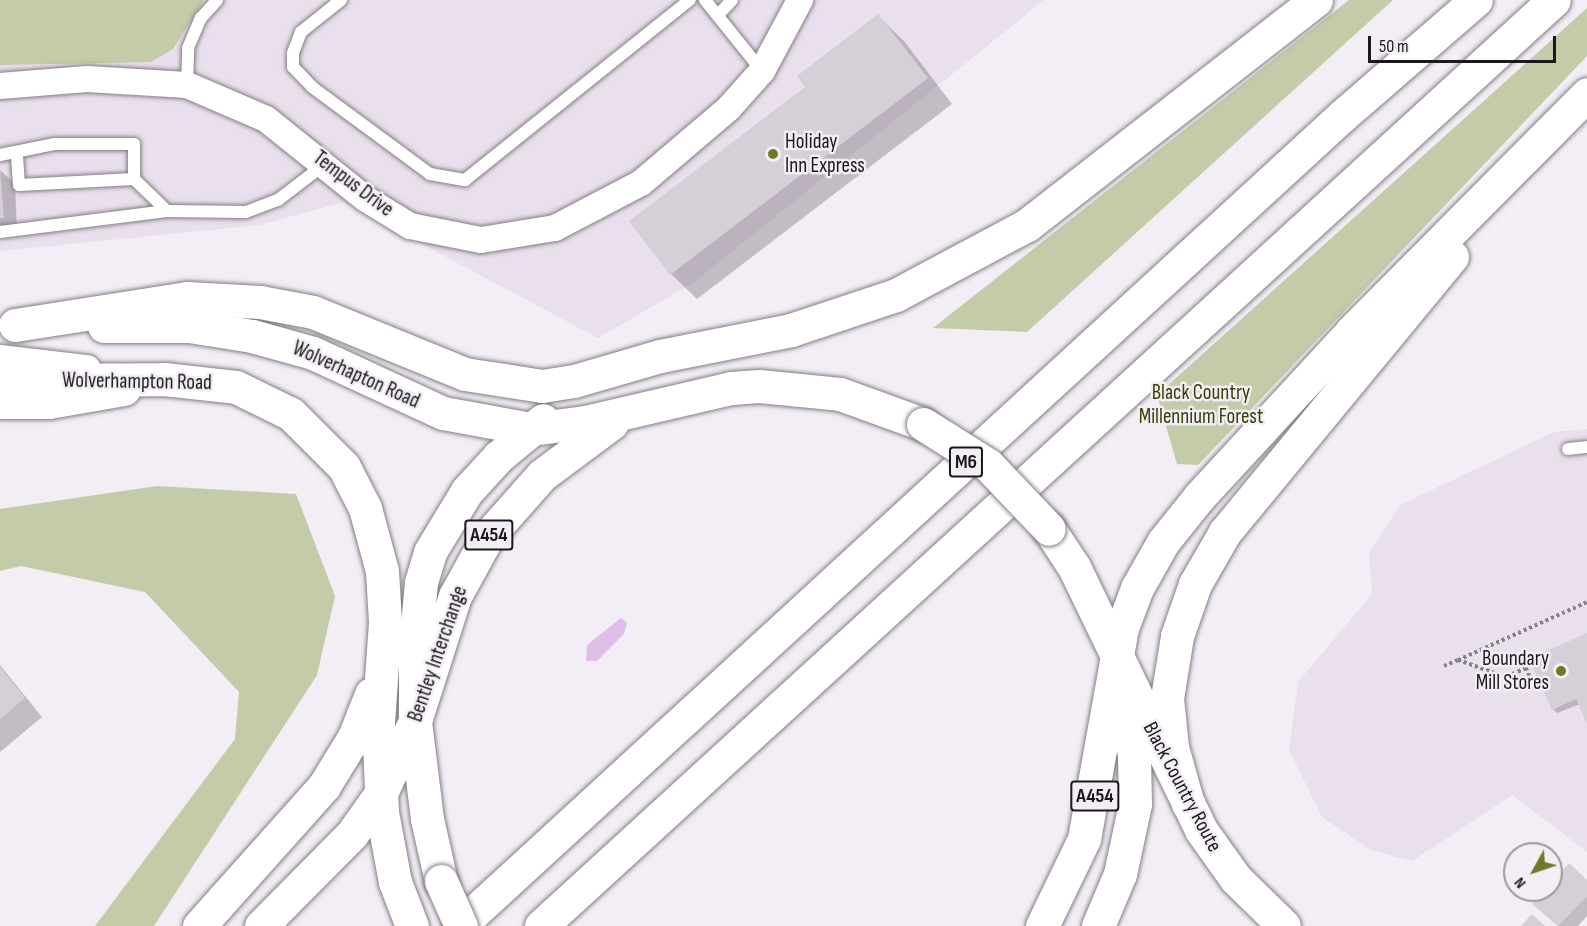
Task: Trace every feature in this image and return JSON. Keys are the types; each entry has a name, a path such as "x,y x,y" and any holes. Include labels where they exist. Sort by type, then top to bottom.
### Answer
{"main road":[{"path":"8,325 148,302 228,299 313,312 440,367 490,381 542,386 616,370 660,356 741,341 839,316 896,296 956,266 1059,203 1316,0"},
{"name":"M6","path":"460,926 1342,116 1476,0"},
{"name":"M6","path":"541,926 1554,0"},
{"path":"1098,926 1119,874 1135,804 1134,755 1117,661 1140,582 1163,542 1199,496 1351,332 1586,95"},
{"path":"1188,804 1172,747 1167,698 1182,618 1207,561 1226,532 1586,95"},
{"name":"Wolverhapton Road","path":"8,325 189,326 252,336 313,353 443,413 531,429"},
{"path":"460,926 441,881 427,819 415,721 418,612 429,552 467,490 531,429 616,370"},
{"path":"0,402 49,402 170,379"},
{"name":"Wolverhampton Road","path":"0,380 170,379 215,382 255,394 306,426 344,467 365,508 378,549 385,595 383,648"},
{"name":"Bentley Interchange","path":"531,429 585,423 731,388 790,387 862,400 923,424 988,465 1049,529 1074,567 1117,661"},
{"name":"Bentley Interchange","path":"381,793 415,721 455,596 488,536 525,492 561,458 641,408"},
{"path":"199,926 334,773 363,718 383,648"},
{"name":"Bentley Interchange","path":"383,648 378,723 381,793 389,858 409,920"},
{"name":"Black Country Route","path":"1117,661 1215,853 1258,904 1284,926"},
{"name":"A454","path":"1042,926 1073,868 1093,809 1117,661"},
{"path":"261,926 352,834 381,793"}],"street":[{"name":"Tempus Drive","path":"0,86 87,79 187,85 267,119 326,163 366,199 410,226 481,240 555,228 641,183 729,108 762,71 800,0"},
{"path":"0,358 170,379"}],"lane":[{"path":"187,85 188,48 201,18 217,0"},
{"path":"341,0 301,32 292,53 293,67 312,87 430,174 465,180 690,0"},
{"path":"705,0 719,14 748,59 762,71"},
{"path":"719,14 732,0"},
{"path":"0,155 54,144 134,144 134,179 166,212"},
{"path":"17,153 19,185 134,179"},
{"path":"0,232 166,212 246,212 278,200 326,163"},
{"path":"1568,449 1587,447"}],"path":[{"path":"1444,666 1587,602"},
{"path":"1458,660 1506,677 1526,668 1534,687 1540,684"}],"shaded area":[{"path":"0,0 1044,0 693,283 598,338 343,202 260,225 0,251"},
{"path":"1587,429 1587,852 1512,795 1412,861 1371,850 1322,817 1289,750 1298,682 1372,594 1369,553 1400,505 1554,432"},
{"path":"621,618 627,623 624,634 597,661 586,661 587,645"}],"green space":[{"path":"0,0 204,0 173,49 151,62 0,65"},
{"path":"1349,0 1393,0 1027,332 933,328"},
{"name":"Black Country Millennium Forest","path":"1587,8 1587,56 1198,465 1177,464 1157,395"},
{"path":"157,486 296,494 335,596 317,675 154,926 95,926 235,739 239,692 145,592 21,566 0,571 0,509"}],"building":[{"name":"Holiday Inn Express","path":"878,14 928,78 670,275 629,221 805,87 797,76"},
{"path":"0,169 4,218 0,218"},
{"name":"Boundary Mill Stores","path":"1587,633 1587,724 1576,699 1552,710 1529,659"},
{"path":"0,667 25,698 0,719"},
{"path":"1569,863 1587,880 1587,896 1558,926 1532,904 1534,902 1563,902 1563,870"},
{"path":"1532,914 1545,926 1521,926"}],"place":[{"name":"Holiday Inn Express","path":"773,154"},
{"name":"Boundary Mill Stores","path":"1561,671"}]}
